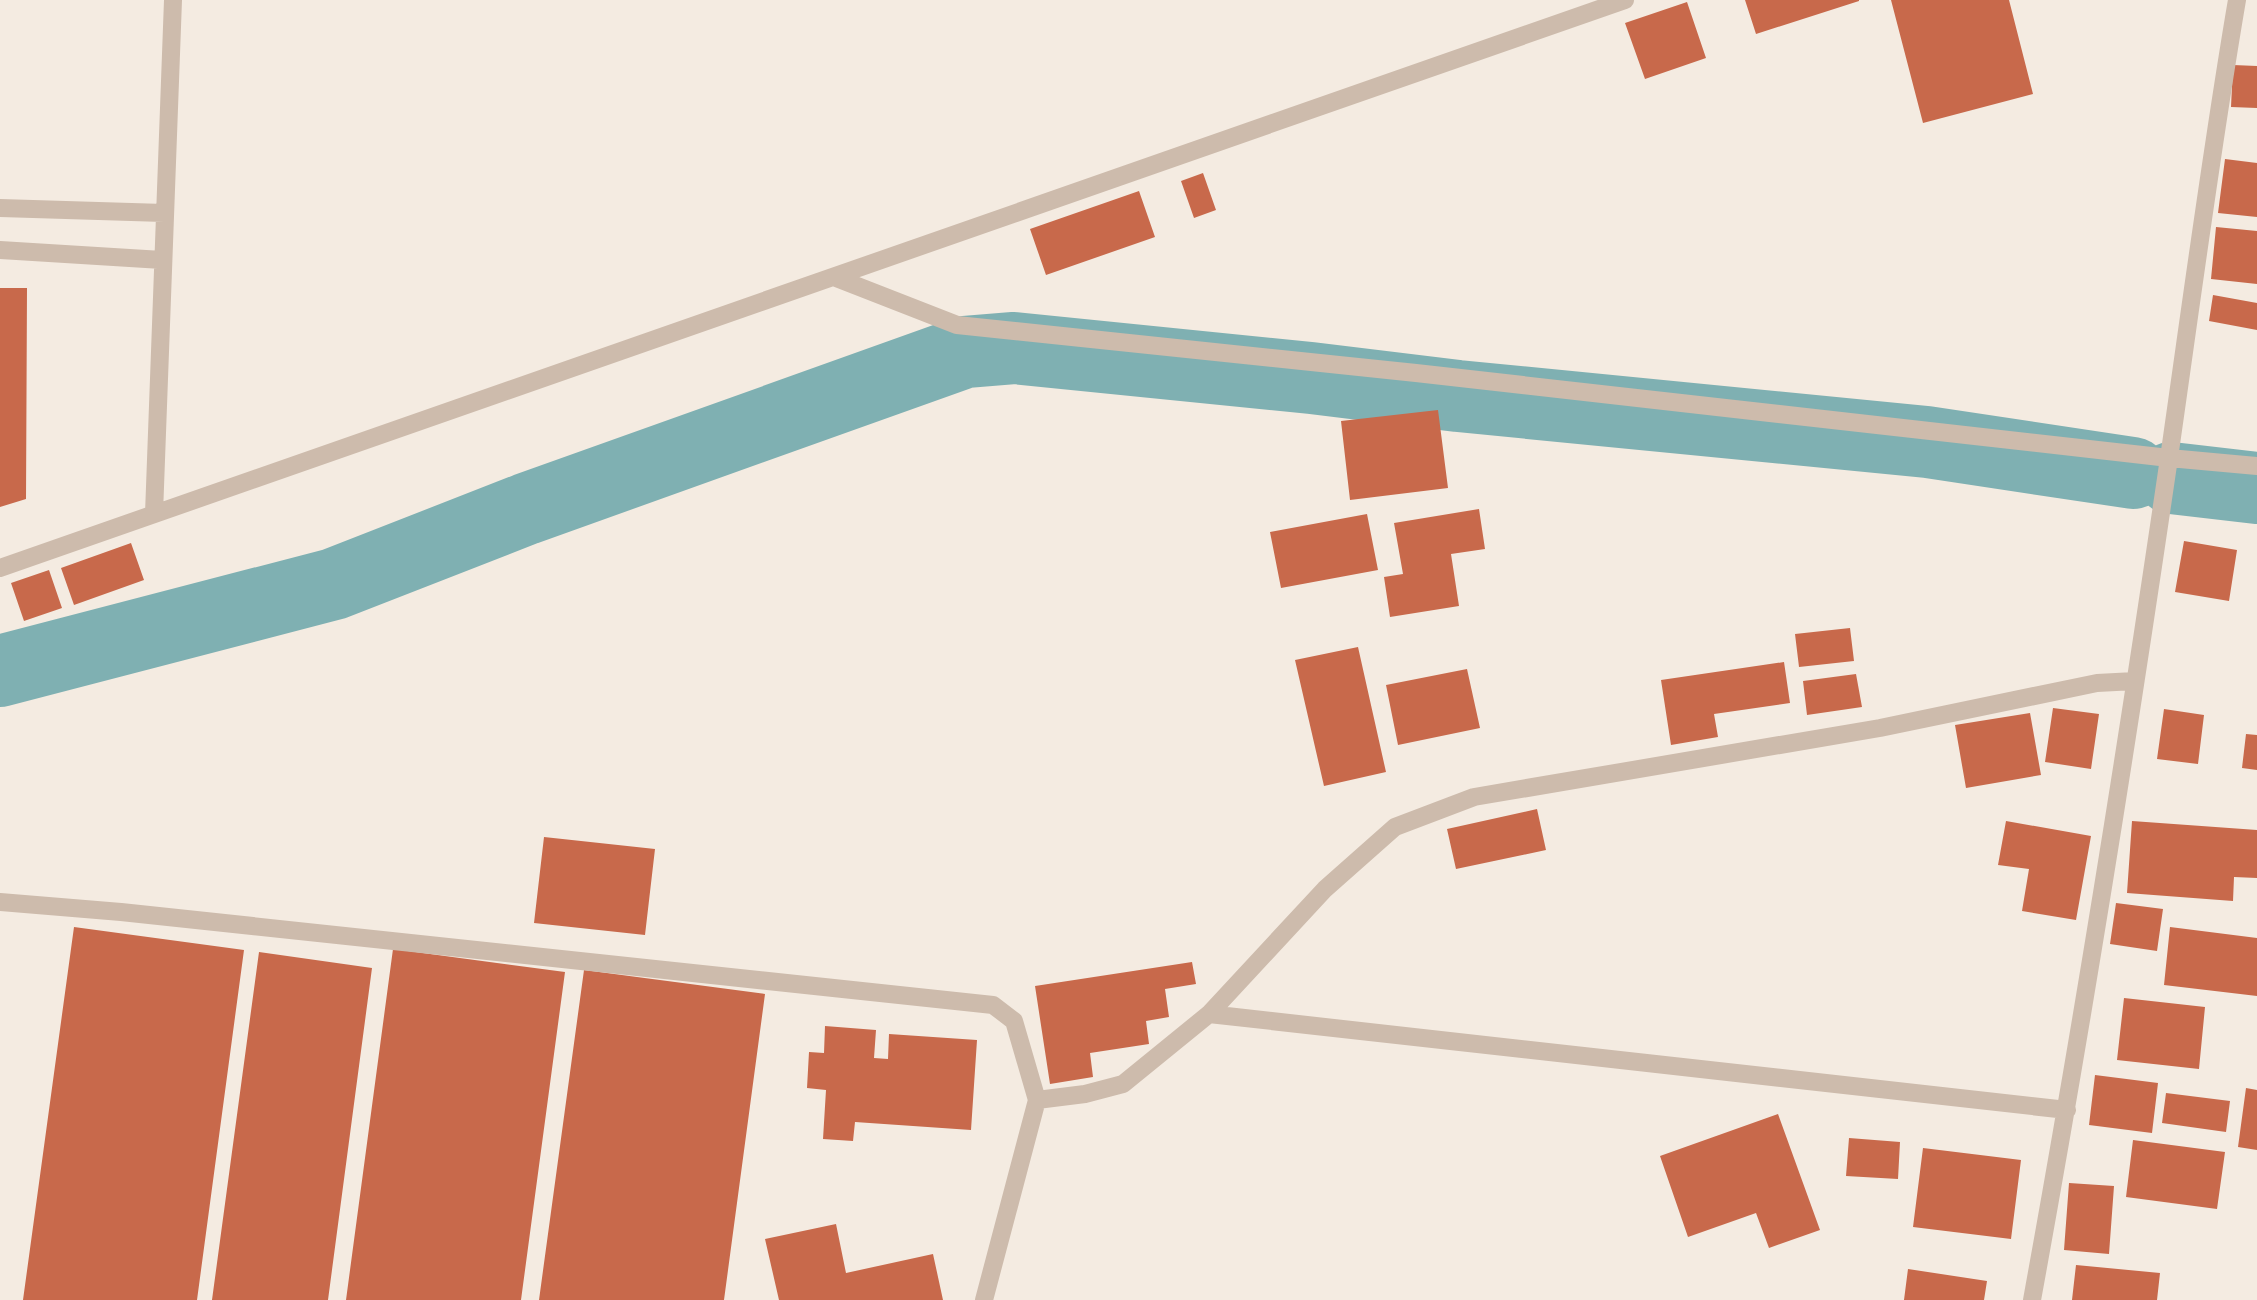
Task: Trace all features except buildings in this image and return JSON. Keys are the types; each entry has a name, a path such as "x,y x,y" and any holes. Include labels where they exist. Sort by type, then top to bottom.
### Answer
{"street":[{"path":"154,514 173,0"},
{"path":"0,568 1625,0"},
{"path":"2032,1300 2067,1110 2135,681 2214,133 2236,0"},
{"path":"0,208 164,213"},
{"path":"0,250 162,260"},
{"path":"834,277 957,326 1416,373 2257,466"},
{"path":"1037,1100 1085,1094 1123,1084 1209,1014 1325,889 1395,827 1474,797 1880,728 2097,683 2135,681"},
{"path":"0,902 121,912 993,1005 1014,1021 1037,1100 984,1300"},
{"path":"1209,1014 2067,1110"}],"waterway":[{"path":"0,671 334,584 526,509 965,352 1014,348 1311,378 1458,396 1927,442 2133,473"},
{"path":"2171,478 2257,488"}]}
